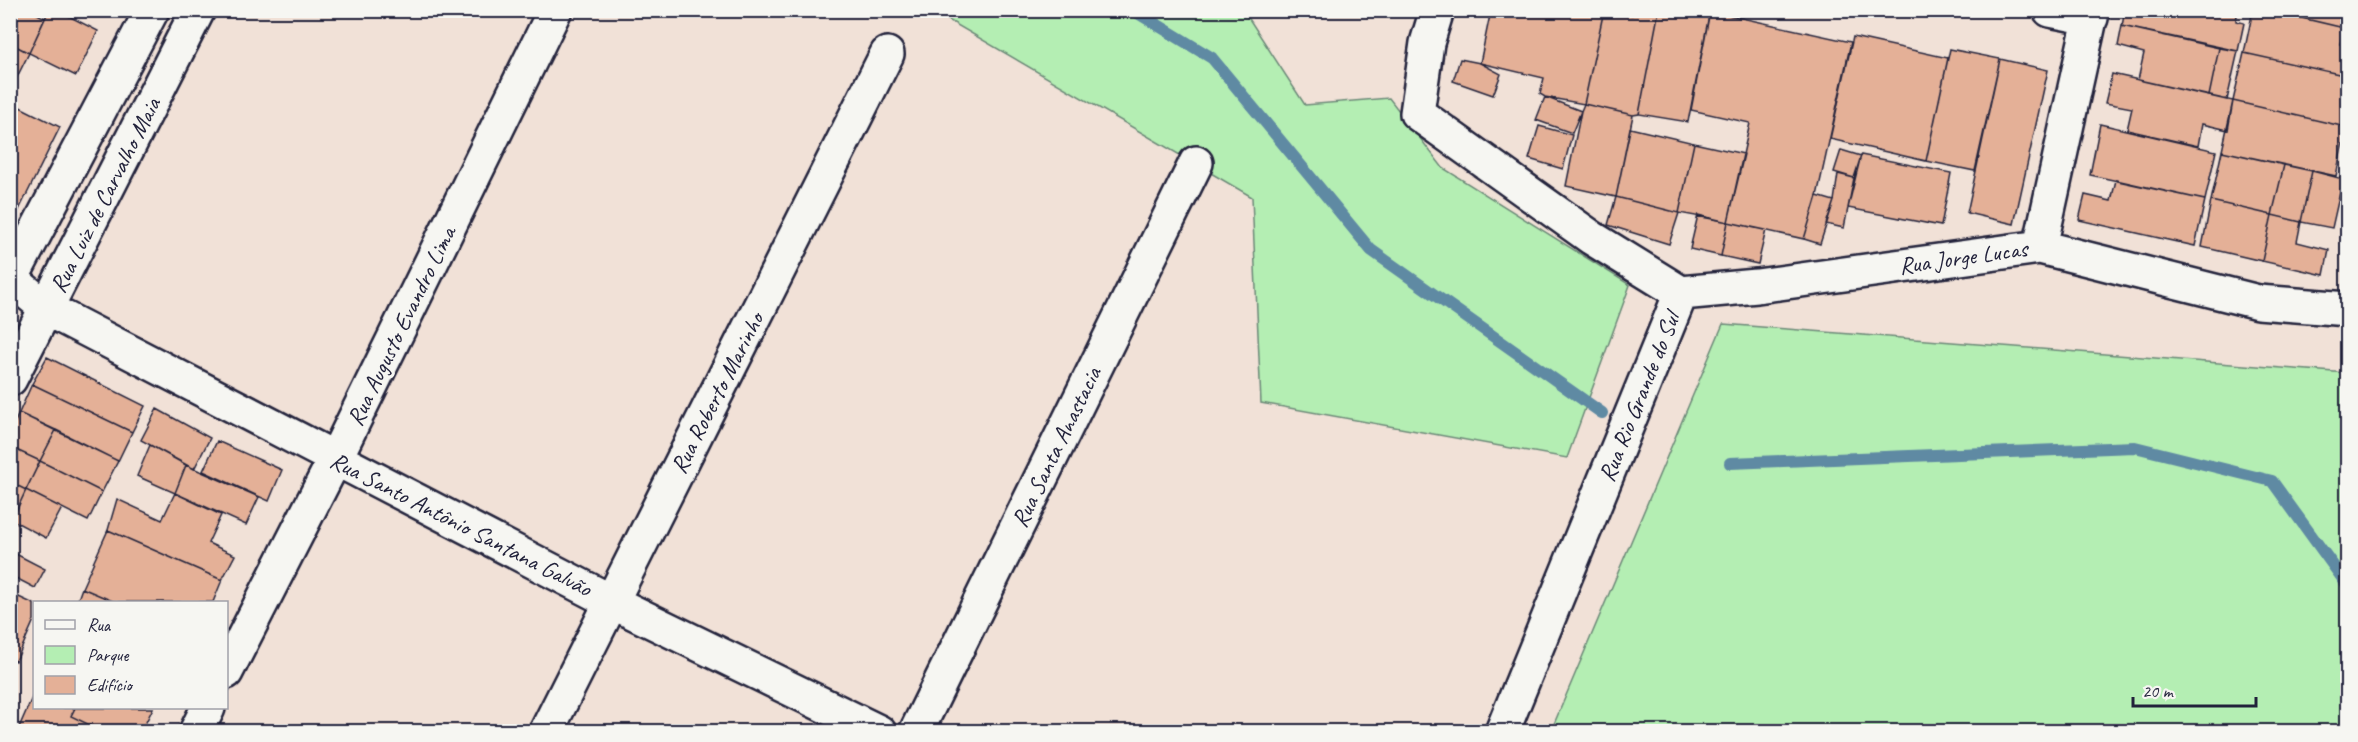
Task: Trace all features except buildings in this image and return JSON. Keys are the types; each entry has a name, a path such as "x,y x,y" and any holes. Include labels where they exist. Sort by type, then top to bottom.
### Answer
{"street":[{"name":"Rua Luiz de Carvalho Maia","path":"11,279 152,10"},
{"name":"Rua Augusto Evandro Lima","path":"228,668 335,459 555,10"},
{"name":"Rua Rio Grande do Sul","path":"1437,10 1427,43 1417,113 1592,238 1681,293 1502,732"},
{"path":"2040,247 2092,14 2050,10"},
{"name":"Rua Luiz de Carvalho Maia","path":"10,379 47,309 190,13"},
{"name":"Rua Roberto Marinho","path":"546,732 887,54"},
{"name":"Rua Santa Anastacia","path":"916,732 1196,163"},
{"name":"Rua Jorge Lucas","path":"1681,293 1757,286 2040,247 2258,303 2348,309"},
{"name":"Rua Santo Antônio Santana Galvão","path":"11,279 47,309 612,602 879,732"},
{"path":"196,732 208,709"}],"green space":[{"path":"933,11 1244,11 1305,105 1389,98 1443,168 1630,285 1567,458 1261,403 1252,197"},
{"path":"1723,324 2347,373 2347,731 1551,731"}],"waterway":[{"path":"1133,10 1212,58 1371,250 1602,413"},
{"path":"1730,463 2135,447 2272,481 2348,586"}]}
